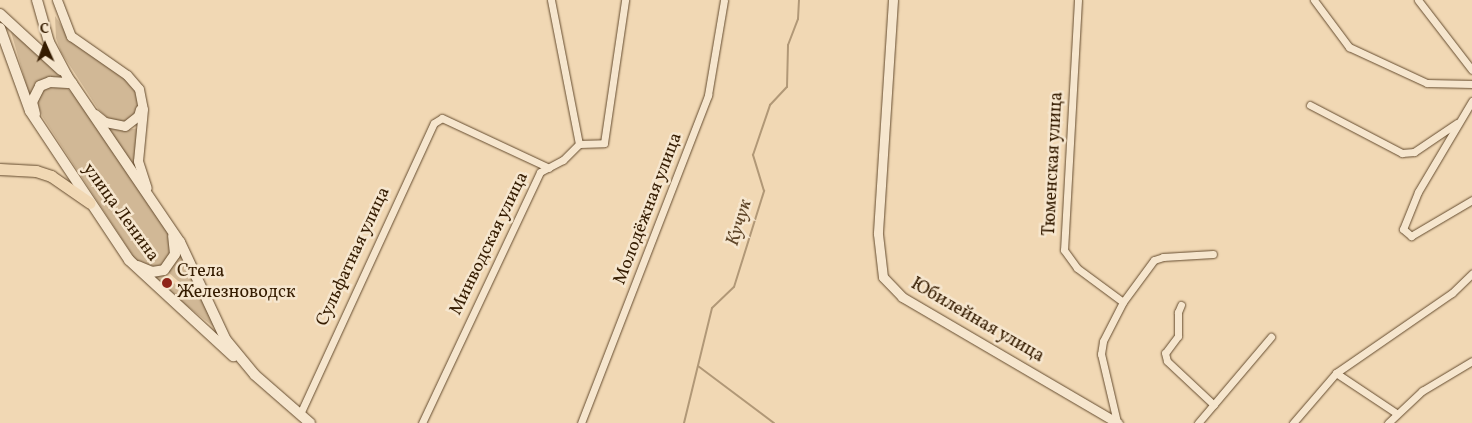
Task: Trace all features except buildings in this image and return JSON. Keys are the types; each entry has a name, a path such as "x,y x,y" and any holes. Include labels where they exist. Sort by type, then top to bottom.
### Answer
{"main road":[{"path":"37,0 50,42 70,80 171,228 188,258 216,325 255,375 310,423"},
{"path":"0,14 70,80"},
{"name":"улица Ленина","path":"0,28 24,98 37,122 129,260 255,375"},
{"path":"37,122 32,102 40,86 50,82 70,80"},
{"path":"0,170 36,171 51,176 90,203"},
{"path":"129,260 143,270 164,270 175,254 171,228"}],"street":[{"path":"57,0 63,23 71,36 127,75 139,89 143,109 137,148 140,172 171,228"},
{"path":"551,0 578,144 604,143 625,0"},
{"name":"Молодёжная улица","path":"581,423 708,95 724,0"},
{"name":"Юбилейная улица","path":"893,0 878,234 883,277 902,297 1117,423"},
{"name":"Тюменская улица","path":"1078,0 1064,250 1068,260 1077,268 1123,302"},
{"path":"1314,0 1349,47 1427,83 1472,84"},
{"path":"1418,0 1472,70"},
{"path":"88,109 105,122 125,126 138,116 142,99"},
{"path":"1472,101 1457,123 1403,224 1407,235 1411,236 1472,200"},
{"path":"1310,105 1408,154 1457,123"},
{"name":"Сульфатная улица","path":"300,414 434,123 442,118 549,168"},
{"name":"Минводская улица","path":"422,423 540,172 563,160 578,144"},
{"path":"1117,423 1101,354 1103,342 1123,302 1154,260 1163,256 1213,254"},
{"path":"1293,423 1336,373 1452,293 1472,274"},
{"path":"1181,305 1178,312 1178,336 1165,353 1167,361 1214,405"},
{"path":"1198,423 1271,337"},
{"path":"1388,423 1396,413 1438,380 1472,361"},
{"path":"1336,373 1396,413"}],"shaded area":[{"path":"55,16 71,40 121,75 136,91 138,109 127,122 110,120 98,109 61,52 56,38"},
{"path":"9,25 63,77 53,77 30,98"},
{"path":"64,86 74,94 170,236 172,255 158,268 144,267 135,259 42,116 37,102 44,88"},
{"path":"107,127 122,131 138,128 136,169"},
{"path":"180,251 215,328 148,275 165,274 163,282 169,287 173,282 184,294 187,289 168,272"}],"waterway":[{"name":"Кучук","path":"684,423 712,308 734,287 764,191 753,155 770,105 787,87 788,45 798,19 799,0"},
{"path":"698,366 774,423"}],"place":[{"name":"Стела Железноводск","path":"167,283"}]}
